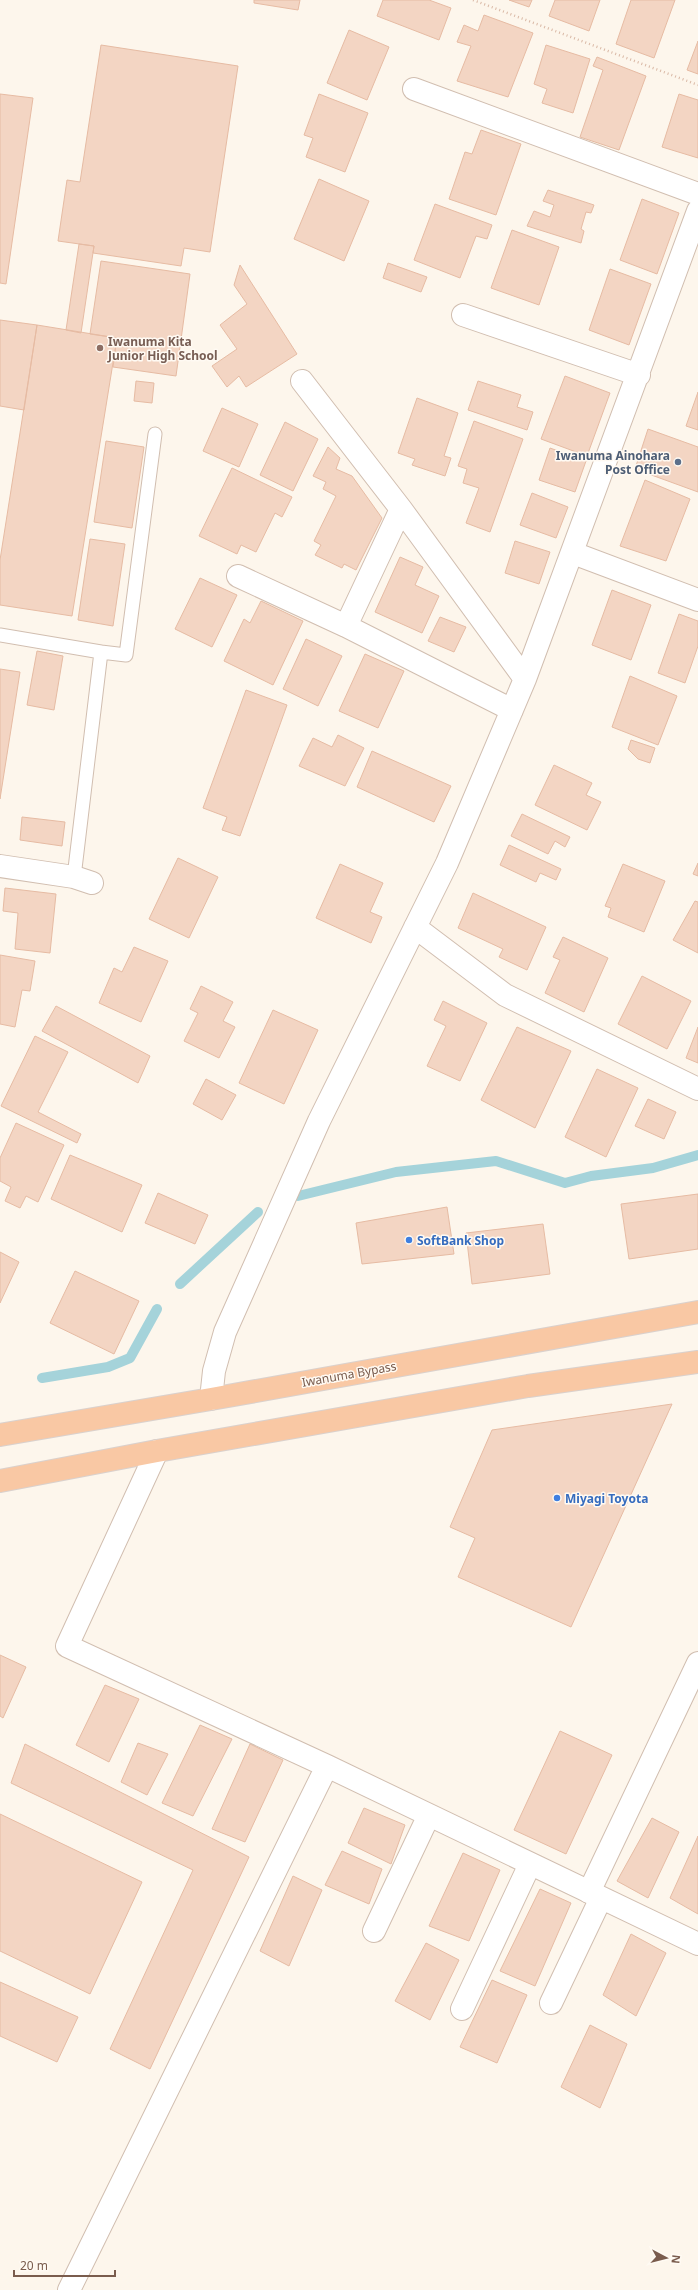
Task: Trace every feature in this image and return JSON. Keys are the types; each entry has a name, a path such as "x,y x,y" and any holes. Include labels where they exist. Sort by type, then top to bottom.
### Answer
{"highway":[{"name":"Iwanuma Bypass","path":"0,1435 698,1312"},
{"path":"0,1481 157,1451 528,1386 698,1362"}],"street":[{"path":"414,89 698,194"},
{"path":"211,1399 214,1371 225,1332 319,1121 447,862 525,680 698,212"},
{"path":"463,315 639,375"},
{"path":"302,381 401,509 525,680"},
{"path":"346,626 401,509"},
{"path":"573,553 698,600"},
{"path":"238,576 346,626 512,710"},
{"path":"0,866 83,880"},
{"path":"415,927 505,995 698,1089"},
{"path":"157,1451 67,1646 327,1766 698,1944"},
{"path":"551,2003 595,1895 698,1663"},
{"path":"69,2290 327,1766"},
{"path":"374,1930 430,1815"},
{"path":"462,2009 530,1864"}],"lane":[{"path":"0,635 101,652 126,654 155,434"},
{"path":"83,880 101,652"}],"path":[{"path":"473,0 698,85"}],"building":[{"path":"254,0 300,0 298,10 254,3"},
{"path":"383,0 429,0 451,8 439,40 377,16"},
{"path":"509,0 532,0 529,7"},
{"path":"555,0 600,0 589,31 549,16"},
{"path":"631,0 675,0 654,58 616,44"},
{"path":"484,15 533,33 508,97 457,81 471,46 457,42 464,25 478,31"},
{"path":"349,30 389,47 367,100 327,83"},
{"path":"698,41 698,74 687,70"},
{"path":"101,45 238,66 210,252 184,248 181,266 93,253 94,246 58,241 67,180 80,182"},
{"path":"546,45 590,59 573,113 542,103 547,89 534,84"},
{"path":"597,57 646,76 619,150 580,137 603,70 593,66"},
{"path":"0,94 33,98 6,284 0,283"},
{"path":"319,94 368,113 345,172 306,157 313,138 304,135"},
{"path":"679,94 698,100 698,158 662,147"},
{"path":"481,130 521,144 496,215 449,199 465,152 472,154"},
{"path":"319,179 369,201 344,261 294,239"},
{"path":"548,190 594,205 591,213 586,212 581,229 584,231 581,243 527,226 534,211 550,217 554,205 543,201"},
{"path":"642,199 679,213 657,274 620,260"},
{"path":"435,204 492,225 487,239 476,236 460,278 414,260"},
{"path":"512,230 559,247 539,305 491,288"},
{"path":"79,244 94,246 81,333 66,330"},
{"path":"101,261 190,274 176,376 113,367 117,338 90,334"},
{"path":"388,263 427,277 421,292 383,278"},
{"path":"240,265 297,354 246,387 239,376 227,387 212,366 237,349 220,325 247,304 234,285"},
{"path":"610,269 651,284 629,345 589,330"},
{"path":"0,320 37,325 24,410 0,406"},
{"path":"37,325 117,338 72,616 0,605 0,560"},
{"path":"565,376 610,393 587,456 541,439"},
{"path":"136,381 154,383 152,403 134,401"},
{"path":"478,381 521,395 517,407 533,412 527,430 468,410"},
{"path":"698,392 698,430 686,426"},
{"path":"417,398 458,413 444,456 451,458 445,476 412,465 415,459 398,453"},
{"path":"222,408 258,424 239,467 203,451"},
{"path":"474,421 523,439 490,532 466,523 479,488 463,483 467,469 458,466"},
{"path":"285,422 318,439 293,491 260,475"},
{"path":"648,429 698,447 698,492 635,469"},
{"path":"106,441 144,447 132,528 94,522"},
{"path":"328,447 340,458 336,469 352,476 382,518 356,570 344,564 342,568 315,555 321,545 314,541 336,496 323,489 326,482 313,476"},
{"path":"550,448 586,461 575,492 539,480"},
{"path":"232,468 292,497 282,517 275,513 256,552 241,545 237,554 199,536"},
{"path":"645,480 690,499 666,561 620,546"},
{"path":"532,493 568,507 556,538 520,525"},
{"path":"90,539 125,544 113,626 78,620"},
{"path":"515,541 550,552 539,584 505,573"},
{"path":"400,557 423,567 415,585 439,596 422,633 375,612"},
{"path":"200,578 237,595 212,647 175,629"},
{"path":"612,590 651,605 631,660 592,645"},
{"path":"261,601 303,621 273,685 224,661 244,619 250,623"},
{"path":"679,614 698,621 698,646 685,683 658,673"},
{"path":"440,617 466,627 454,652 428,641"},
{"path":"306,639 342,656 318,706 283,689"},
{"path":"37,651 63,656 54,710 27,705"},
{"path":"365,654 404,671 378,728 339,711"},
{"path":"0,669 20,672 0,799"},
{"path":"630,676 677,696 658,745 612,727"},
{"path":"246,690 287,705 240,836 222,830 227,817 203,808"},
{"path":"338,735 364,748 345,786 299,766 313,738 332,747"},
{"path":"631,740 655,748 650,763 638,759 628,749"},
{"path":"372,751 451,786 434,822 357,787"},
{"path":"554,765 592,783 586,795 601,802 587,830 535,805"},
{"path":"522,814 570,837 565,847 555,841 548,854 511,836"},
{"path":"22,817 65,822 62,846 20,840"},
{"path":"509,845 561,869 556,880 540,873 536,882 500,865"},
{"path":"178,858 218,877 189,938 149,919"},
{"path":"698,863 698,876 693,874"},
{"path":"340,864 383,883 370,912 382,917 371,943 316,918"},
{"path":"623,864 665,881 644,932 608,917 611,908 605,906"},
{"path":"5,888 56,894 50,953 15,949 18,913 3,911"},
{"path":"473,893 546,927 527,970 499,957 503,949 458,928"},
{"path":"695,901 698,902 698,953 673,940"},
{"path":"563,937 608,958 584,1012 545,993 560,960 553,957"},
{"path":"134,947 168,961 141,1022 99,1003 114,968 122,972"},
{"path":"0,955 35,961 30,991 22,990 15,1027 0,1024"},
{"path":"642,976 691,1001 667,1049 618,1024"},
{"path":"201,986 233,1002 223,1021 235,1027 219,1058 184,1041 198,1013 190,1009"},
{"path":"443,1001 487,1023 460,1081 427,1066 446,1026 434,1020"},
{"path":"56,1006 150,1056 138,1083 42,1031"},
{"path":"273,1010 318,1030 284,1104 239,1083"},
{"path":"517,1027 571,1051 535,1128 481,1100"},
{"path":"698,1027 698,1063 686,1058"},
{"path":"35,1036 68,1052 38,1112 81,1134 77,1143 1,1106"},
{"path":"597,1069 638,1088 606,1157 565,1137"},
{"path":"206,1079 236,1095 222,1120 193,1104"},
{"path":"648,1099 676,1112 664,1139 635,1126"},
{"path":"16,1123 64,1145 38,1202 26,1196 20,1208 5,1201 11,1187 0,1181 0,1158"},
{"path":"70,1155 142,1185 122,1232 51,1199"},
{"path":"158,1193 208,1215 195,1244 145,1223"},
{"path":"698,1194 698,1249 629,1259 621,1204"},
{"path":"447,1207 454,1254 362,1264 356,1223"},
{"path":"543,1224 550,1274 472,1284 466,1233"},
{"path":"0,1252 19,1262 0,1303"},
{"path":"75,1271 139,1301 114,1354 50,1323"},
{"path":"672,1404 571,1627 458,1577 475,1538 450,1527 492,1430"},
{"path":"0,1655 26,1667 3,1718 0,1716"},
{"path":"105,1685 139,1699 109,1762 76,1745"},
{"path":"200,1725 232,1739 193,1816 162,1803"},
{"path":"560,1731 612,1755 566,1854 514,1830"},
{"path":"138,1743 168,1754 147,1795 121,1782"},
{"path":"25,1744 249,1857 150,2069 110,2049 193,1870 11,1783"},
{"path":"250,1744 283,1760 245,1842 212,1829"},
{"path":"364,1808 405,1825 391,1864 348,1843"},
{"path":"0,1814 142,1882 90,1994 0,1951"},
{"path":"652,1818 679,1832 648,1898 617,1881"},
{"path":"698,1836 698,1914 670,1898"},
{"path":"342,1851 382,1869 369,1904 325,1885"},
{"path":"463,1853 500,1870 469,1941 429,1926"},
{"path":"293,1876 322,1890 289,1966 260,1951"},
{"path":"540,1889 571,1903 535,1986 500,1971"},
{"path":"631,1934 666,1953 636,2016 603,1995"},
{"path":"426,1943 459,1960 430,2020 395,2001"},
{"path":"492,1980 527,1995 497,2063 460,2047"},
{"path":"0,1982 78,2017 57,2062 0,2036"},
{"path":"590,2025 627,2044 600,2108 561,2087"}],"waterway":[{"path":"298,1196 396,1172 496,1161 565,1183 591,1176 653,1168 698,1155"},
{"path":"180,1284 258,1212"},
{"path":"42,1378 108,1367 130,1358 157,1309"}],"place":[{"name":"Iwanuma Kita Junior High School","path":"100,348"},
{"name":"Iwanuma Ainohara Post Office","path":"678,462"},
{"name":"SoftBank Shop","path":"409,1240"},
{"name":"Miyagi Toyota","path":"557,1498"}]}
